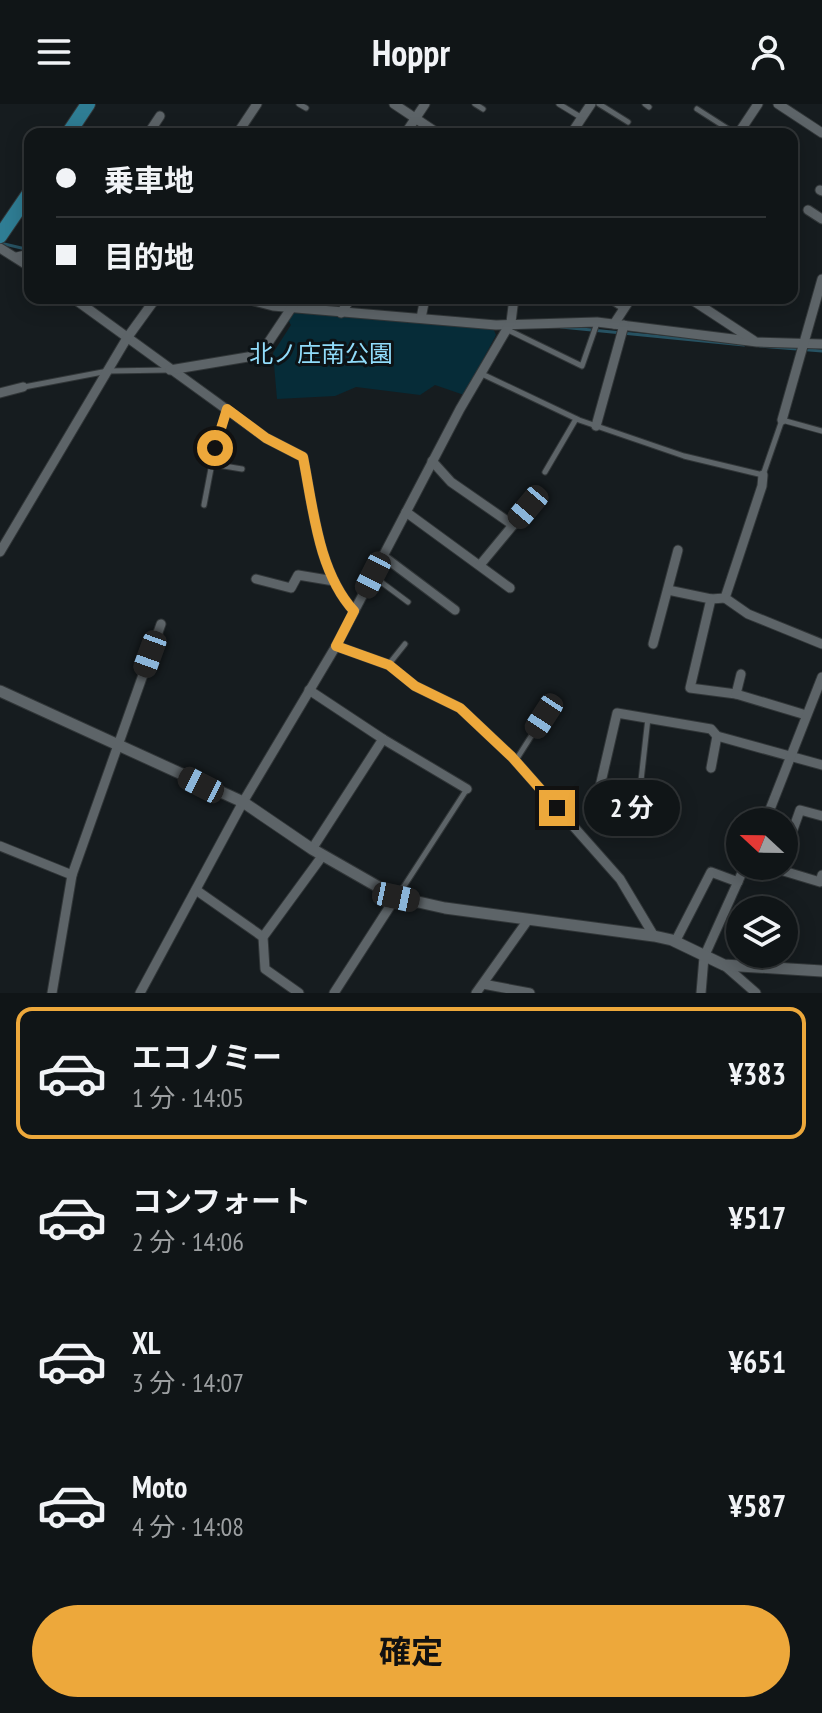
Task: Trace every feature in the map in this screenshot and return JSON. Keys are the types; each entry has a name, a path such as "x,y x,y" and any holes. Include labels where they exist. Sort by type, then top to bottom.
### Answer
{"main road":[{"path":"72,128 88,104"},
{"path":"1,231 24,200"}],"street":[{"path":"241,128 257,104"},
{"path":"394,104 430,128"},
{"path":"409,128 425,104"},
{"path":"575,128 591,104"},
{"path":"741,128 758,104"},
{"path":"778,104 822,133"},
{"path":"152,128 160,116"},
{"path":"808,210 822,219"},
{"path":"0,248 24,262"},
{"path":"17,257 24,255"},
{"path":"782,420 801,344 822,279"},
{"path":"81,304 266,438 303,457 334,581 354,611"},
{"path":"0,552 127,338 152,304"},
{"path":"170,370 260,355 294,304"},
{"path":"303,304 341,313 496,325 597,322 757,342 822,344"},
{"path":"341,313 347,304"},
{"path":"421,318 424,304"},
{"path":"140,993 243,802 336,646 432,461 508,325 513,304"},
{"path":"596,426 619,324 627,304"},
{"path":"698,304 757,342"},
{"path":"0,393 23,387"},
{"path":"432,461 451,482 513,525"},
{"path":"725,598 763,475"},
{"path":"480,565 528,507"},
{"path":"406,512 510,588"},
{"path":"653,644 678,550"},
{"path":"383,556 455,610"},
{"path":"256,579 291,588 298,575 334,581"},
{"path":"668,590 711,599 725,598 748,614 822,644"},
{"path":"711,599 690,688 736,694 806,715"},
{"path":"52,993 72,875 161,624"},
{"path":"336,646 389,665 415,686 460,708 515,761 620,879 654,936"},
{"path":"736,694 741,674"},
{"path":"771,808 822,677"},
{"path":"309,690 467,789"},
{"path":"0,691 243,802 317,852 396,897 528,920 654,936 675,942 724,965 822,971"},
{"path":"598,795 617,713 711,729 717,736 822,765"},
{"path":"711,768 717,736"},
{"path":"299,993 265,969 263,937 383,739"},
{"path":"798,816 800,810 822,816"},
{"path":"0,846 72,875"},
{"path":"675,942 711,872 738,882 704,957 701,993"},
{"path":"798,874 820,882 822,875"},
{"path":"196,890 263,937"},
{"path":"334,993 396,897"},
{"path":"480,989 528,920"},
{"path":"724,965 756,993"},
{"path":"480,989 530,993"}],"lane":[{"path":"299,104 306,108"},
{"path":"475,104 483,109"},
{"path":"559,104 582,118"},
{"path":"599,104 628,122"},
{"path":"697,109 727,128"},
{"path":"616,304 624,309"},
{"path":"508,325 582,366 597,322"},
{"path":"23,387 108,371 170,370"},
{"path":"480,373 576,419 684,456 763,475 782,420 822,431"},
{"path":"204,505 218,432 227,409"},
{"path":"545,472 576,419"},
{"path":"212,464 242,469"},
{"path":"373,575 408,602"},
{"path":"389,665 405,644"},
{"path":"515,761 544,716"},
{"path":"637,816 648,718"},
{"path":"396,897 467,789"}],"green space":[{"name":"北ノ庄南公園","path":"293,311 493,328 496,335 464,395 435,385 420,395 356,387 335,396 277,399 273,353 291,325 287,318"}],"waterway":[{"path":"0,243 24,249"},
{"path":"561,327 744,345"},
{"path":"760,346 822,351"}],"route":[{"path":"215,448 227,409 266,438 303,457 330,572 337,589 354,611 336,646 389,665 415,686 460,708 512,757 557,808"}]}
